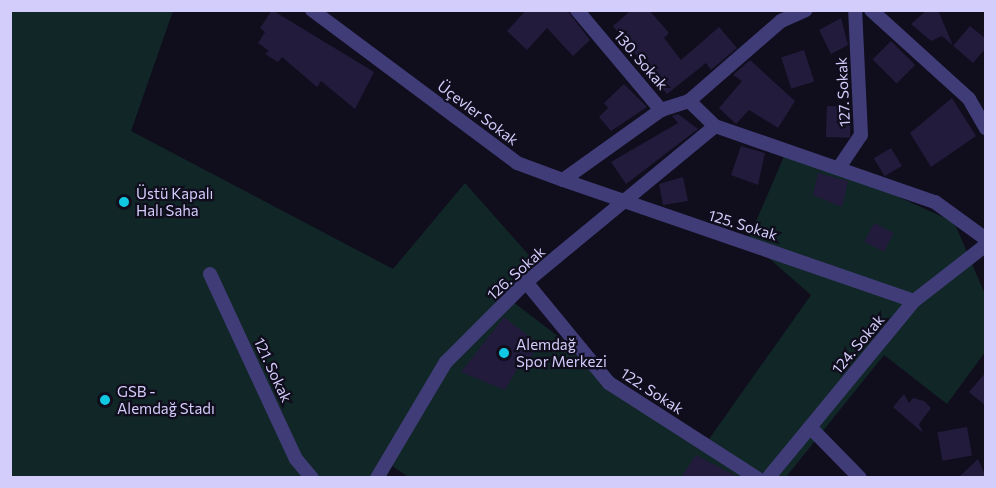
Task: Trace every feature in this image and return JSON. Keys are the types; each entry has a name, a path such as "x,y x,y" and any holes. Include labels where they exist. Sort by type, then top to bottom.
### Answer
{"street":[{"name":"Üçevler Sokak","path":"312,10 517,163 562,180"},
{"name":"130. Sokak","path":"576,10 661,110 689,101"},
{"path":"806,10 780,21 689,101 715,126 840,166 935,202 986,239"},
{"name":"127. Sokak","path":"840,166 861,135 855,10"},
{"path":"872,10 969,99 986,128"},
{"path":"562,180 661,110"},
{"name":"126. Sokak","path":"381,476 446,362 526,282 715,126"},
{"name":"125. Sokak","path":"562,180 622,204 914,301"},
{"name":"124. Sokak","path":"768,477 914,301 986,244"},
{"name":"121. Sokak","path":"210,274 296,459 312,477"},
{"name":"122. Sokak","path":"526,282 609,384 757,477"},
{"path":"810,427 860,477"}],"green space":[{"path":"10,11 173,11 131,131 393,269 465,183 535,262 504,295 619,383 709,439 811,295 748,240 788,147 954,222 985,294 985,352 947,404 884,355 786,477 410,478 392,466 386,478 11,477"}],"building":[{"path":"272,10 374,72 355,109 321,81 317,87 282,57 278,62 265,54 269,51 258,43 265,32 260,28"},
{"path":"526,10 567,10 590,40 573,56 547,28 527,50 507,31"},
{"path":"631,10 649,10 669,33 664,38 681,60 719,27 737,48 711,70 706,63 667,94 613,26"},
{"path":"927,10 938,10 953,45 942,36 931,41 911,24"},
{"path":"841,18 848,45 831,54 819,30"},
{"path":"970,26 986,39 986,48 973,63 953,46"},
{"path":"891,41 915,65 897,83 873,59"},
{"path":"804,50 814,81 791,89 781,57"},
{"path":"750,60 795,101 778,128 749,110 736,124 719,108 742,81 733,75"},
{"path":"624,84 647,107 611,131 599,117 608,108 604,103"},
{"path":"952,98 976,136 931,167 910,133"},
{"path":"827,106 851,107 850,138 826,137"},
{"path":"678,114 698,129 626,184 611,162 678,123 672,116"},
{"path":"741,146 765,153 758,185 731,175"},
{"path":"891,148 902,166 885,176 874,158"},
{"path":"818,173 848,181 842,207 813,195"},
{"path":"683,177 688,201 663,205 659,184"},
{"path":"874,223 894,233 884,252 864,242"},
{"name":"Alemdağ Spor Merkezi","path":"504,317 537,343 527,368 521,362 505,390 461,372"},
{"path":"986,372 986,406 969,392"},
{"path":"904,394 909,403 913,398 924,401 931,408 919,424 923,433 893,407"},
{"path":"967,427 972,456 942,461 937,432"},
{"path":"696,455 738,477 681,477"},
{"path":"978,459 986,477 959,477"}],"place":[{"name":"Üstü Kapalı Halı Saha","path":"124,202"},
{"name":"Alemdağ Spor Merkezi","path":"504,353"},
{"name":"GSB - Alemdağ Stadı","path":"105,400"}]}
